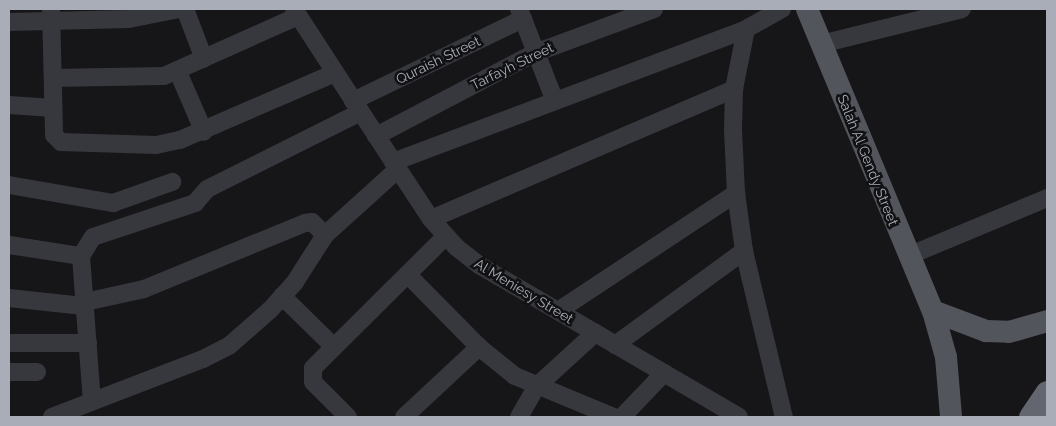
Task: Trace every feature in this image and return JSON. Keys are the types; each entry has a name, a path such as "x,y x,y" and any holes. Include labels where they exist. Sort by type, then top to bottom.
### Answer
{"highway":[{"path":"1031,417 1047,393"}],"main road":[{"name":"Salah Al Gendy Street","path":"807,9 932,311 946,357 952,417"},
{"path":"932,311 986,332 1024,329 1047,321"}],"street":[{"path":"9,22 51,15 129,19 180,9"},
{"path":"185,9 204,59"},
{"name":"Tarfayh Street","path":"376,136 535,53 654,9"},
{"path":"52,417 203,360 230,345 282,296 325,235 395,166 554,100 746,29 782,9"},
{"path":"821,44 962,9"},
{"path":"53,78 147,78 178,72 295,11"},
{"name":"Al Meniesy Street","path":"295,11 395,166 431,219 446,236 479,265 664,373 709,409 739,417"},
{"path":"521,14 554,100"},
{"name":"Quraish Street","path":"81,256 93,237 195,203 207,188 357,107 521,14"},
{"path":"51,15 54,135 61,142 156,145 204,132 335,73"},
{"path":"746,29 734,88 736,192 744,252 784,417"},
{"path":"178,72 204,132"},
{"path":"431,219 734,88"},
{"path":"9,105 53,108"},
{"path":"9,185 113,203 172,182"},
{"path":"558,311 736,192"},
{"path":"908,256 1047,198"},
{"path":"9,298 85,304 144,289 305,223 312,222 325,235"},
{"path":"348,417 313,382 311,375 313,368 446,236"},
{"path":"9,245 81,256 92,402"},
{"path":"615,344 744,252"},
{"path":"408,275 479,346 516,376 614,417"},
{"path":"282,296 334,347"},
{"path":"518,417 537,386 595,333"},
{"path":"9,343 88,343"},
{"path":"404,417 479,346"},
{"path":"9,372 38,372"},
{"path":"622,417 664,373"}]}
